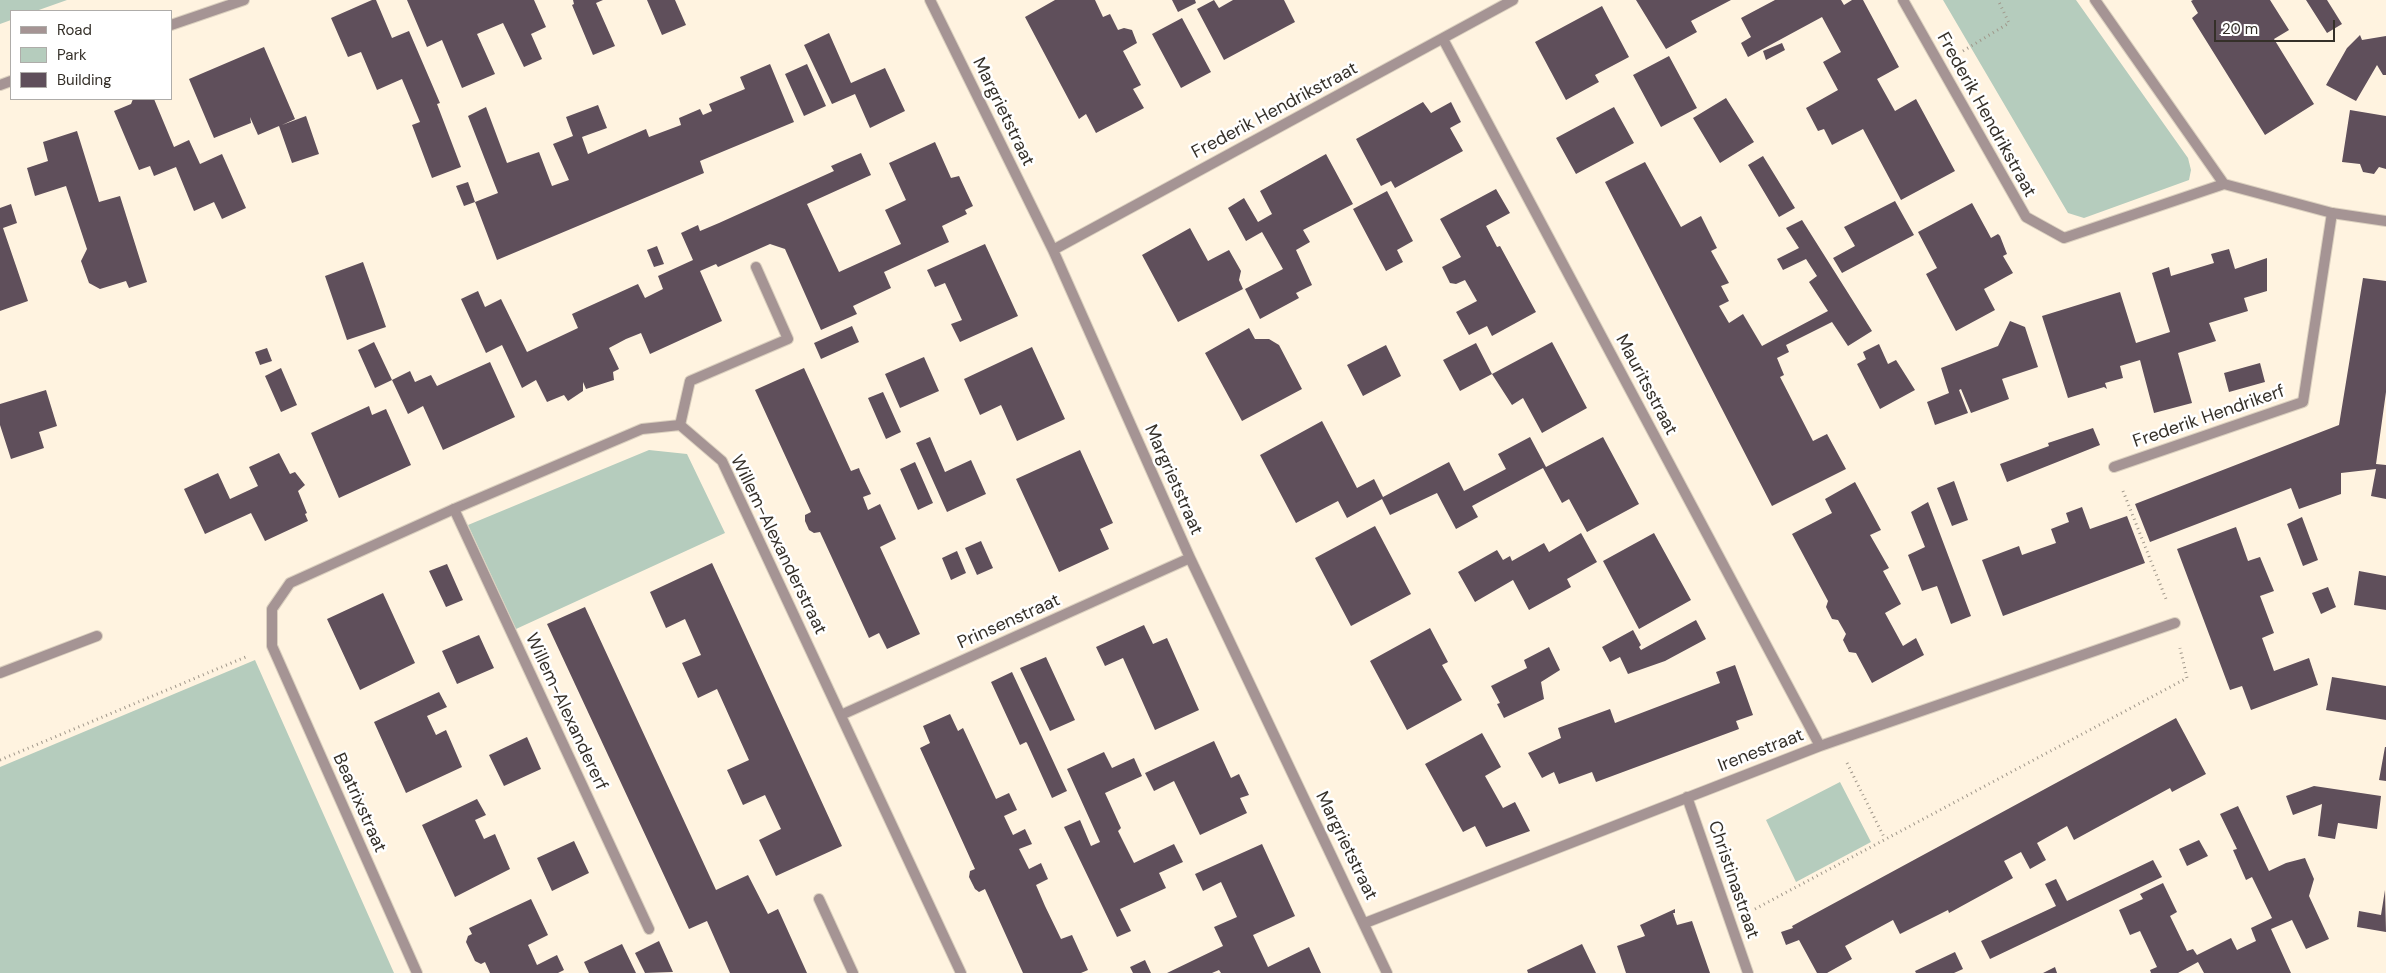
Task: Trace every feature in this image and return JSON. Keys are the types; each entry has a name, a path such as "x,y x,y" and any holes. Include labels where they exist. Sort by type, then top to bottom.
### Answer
{"street":[{"path":"172,25 244,0"},
{"name":"Margrietstraat","path":"930,0 1053,250 1190,558 1365,923 1386,973"},
{"name":"Frederik Hendrikstraat","path":"1053,250 1512,0"},
{"name":"Frederik Hendrikstraat","path":"1903,0 2026,217 2064,238 2224,184"},
{"path":"2095,0 2224,184 2332,213 2386,221"},
{"name":"Mauritsstraat","path":"1443,39 1820,746"},
{"name":"Frederik Hendrikerf","path":"2114,467 2303,402 2332,213"},
{"path":"272,646 272,609 290,583 454,509 642,429 680,425 690,381 788,339 756,267"},
{"name":"Willem-Alexanderstraat","path":"680,425 722,461 961,973"},
{"name":"Willem-Alexandererf","path":"454,509 649,929"},
{"name":"Prinsenstraat","path":"841,715 1190,558"},
{"name":"Irenestraat","path":"1365,923 1836,740 2175,623"},
{"path":"0,673 97,636"},
{"name":"Beatrixstraat","path":"272,646 417,973"},
{"name":"Christinastraat","path":"1687,797 1748,973"},
{"path":"819,900 853,973"}],"path":[{"path":"1940,65 2009,23 1998,0"},
{"path":"1730,922 2187,678 2175,623 2114,467"},
{"path":"0,760 272,646"},
{"path":"1836,740 1885,839"}],"green space":[{"path":"0,0 67,0 39,10 10,10 10,20 0,24"},
{"path":"1943,0 2076,0 2188,158 2191,170 2189,180 2084,218 2068,213"},
{"path":"649,450 687,454 725,533 516,629 468,525"},
{"path":"255,660 394,973 0,973 0,767"},
{"path":"1840,782 1871,842 1796,882 1766,820"}],"building":[{"path":"376,0 392,38 409,31 440,103 437,104 461,167 432,178 412,125 420,122 402,79 377,90 361,52 348,57 331,18"},
{"path":"407,0 534,0 546,27 531,34 542,59 524,67 503,23 477,34 495,74 462,88 442,40 427,47"},
{"path":"573,0 603,0 596,3 615,46 593,55 572,5 574,4"},
{"path":"647,0 675,0 686,25 662,35"},
{"path":"1055,0 1095,0 1103,17 1110,14 1118,30 1124,28 1132,30 1137,43 1123,51 1141,85 1133,89 1144,108 1096,133 1086,114 1079,119 1025,17"},
{"path":"1172,0 1195,0 1196,3 1178,12"},
{"path":"1214,0 1219,8 1233,0 1284,0 1295,22 1224,60 1197,9"},
{"path":"1636,0 1731,0 1691,21 1697,32 1666,49"},
{"path":"1775,0 1841,0 1844,5 1852,0 1863,0 1899,67 1877,79 1895,111 1916,99 1955,171 1901,200 1863,129 1832,145 1824,129 1818,131 1806,108 1838,90 1823,62 1841,52 1822,17 1748,57 1741,43 1751,37 1741,18"},
{"path":"2270,0 2289,30 2274,39 2314,104 2265,135 2192,18 2198,13 2191,1"},
{"path":"2306,0 2327,0 2342,24 2327,33"},
{"path":"1602,6 1629,57 1595,75 1599,82 1566,100 1535,42"},
{"path":"1182,18 1211,72 1181,88 1152,34"},
{"path":"829,33 851,83 885,68 905,111 870,128 855,94 832,104 804,45"},
{"path":"2360,35 2362,40 2386,36 2386,75 2383,75 2377,65 2356,101 2326,85 2347,48"},
{"path":"1782,43 1785,50 1766,60 1763,51"},
{"path":"264,47 295,119 282,125 306,116 319,154 292,163 279,126 258,135 250,117 251,123 214,138 189,79"},
{"path":"1669,56 1697,108 1661,127 1633,75"},
{"path":"770,64 794,122 700,161 704,173 497,260 475,202 498,193 468,116 486,107 507,163 539,152 552,186 569,180 553,144 573,136 566,117 598,105 607,128 582,137 588,154 646,129 649,137 681,125 679,118 700,109 703,115 712,111 709,104 745,89 740,77"},
{"path":"807,64 826,106 804,116 785,74"},
{"path":"1726,98 1754,142 1720,163 1693,118"},
{"path":"133,100 154,100 174,147 189,140 200,164 222,154 246,208 222,219 214,202 194,211 176,167 154,176 150,166 139,170 114,111 131,104"},
{"path":"1423,102 1431,113 1451,102 1461,122 1450,128 1463,151 1395,188 1391,181 1381,186 1356,139"},
{"path":"1614,107 1634,143 1576,174 1556,138"},
{"path":"2350,110 2386,116 2386,169 2379,167 2374,174 2363,172 2360,164 2342,162"},
{"path":"77,131 99,202 120,196 147,282 129,288 126,281 100,289 89,283 81,261 87,249 66,186 35,196 27,168 48,161 43,142"},
{"path":"935,142 951,178 959,176 973,206 965,210 967,214 942,226 949,242 884,272 891,288 853,306 857,314 821,330 785,249 770,244 718,267 716,264 700,271 722,321 650,354 641,333 626,339 609,348 619,369 613,372 614,380 586,389 583,382 583,391 568,401 564,395 547,402 536,380 522,388 502,345 486,353 461,299 478,291 485,307 501,299 527,352 578,328 572,314 638,284 645,298 663,289 658,276 693,260 681,233 698,225 700,231 719,223 834,171 831,166 861,153 871,175 807,204 839,272 901,244 885,210 906,200 889,163"},
{"path":"1326,154 1353,204 1303,230 1310,242 1296,250 1312,285 1296,293 1299,298 1260,319 1245,289 1283,269 1262,232 1246,241 1228,208 1244,198 1258,222 1272,214 1260,191"},
{"path":"1763,156 1795,208 1779,217 1748,165"},
{"path":"1645,162 1681,227 1701,216 1717,248 1711,251 1729,283 1721,286 1729,301 1719,306 1729,323 1743,314 1762,346 1828,311 1809,282 1817,276 1806,259 1783,270 1777,259 1799,248 1786,228 1802,220 1872,331 1848,346 1832,322 1786,345 1789,352 1777,358 1784,375 1780,377 1813,441 1827,434 1846,469 1772,506 1605,182"},
{"path":"468,182 475,202 464,206 456,186"},
{"path":"1496,189 1510,213 1486,226 1497,247 1500,246 1536,312 1492,336 1487,326 1469,335 1456,312 1477,301 1465,280 1456,284 1450,283 1442,267 1461,257 1440,219"},
{"path":"1387,191 1413,241 1397,250 1403,262 1386,271 1353,209"},
{"path":"1895,201 1914,235 1842,273 1833,258 1855,246 1844,227"},
{"path":"1972,203 1991,238 1998,234 2000,236 2007,254 2003,256 2013,273 1984,289 1995,310 1956,331 1926,274 1937,268 1918,232"},
{"path":"11,204 17,223 3,228 28,301 0,311 0,208"},
{"path":"1190,228 1208,261 1229,250 1241,271 1239,280 1243,289 1178,322 1142,255"},
{"path":"985,244 1018,316 960,342 951,324 962,320 945,283 935,287 927,270"},
{"path":"657,246 664,264 654,267 647,250"},
{"path":"2229,249 2235,269 2267,258 2267,291 2244,298 2248,311 2209,323 2216,341 2178,353 2192,403 2154,413 2140,360 2120,366 2123,378 2105,383 2107,389 2104,387 2068,398 2042,316 2120,292 2136,343 2170,332 2152,273 2169,267 2171,276 2214,263 2211,254"},
{"path":"363,262 386,327 347,340 325,276"},
{"path":"2363,278 2386,281 2386,392 2376,464 2386,465 2386,499 2371,496 2376,469 2341,473 2341,494 2299,509 2291,488 2150,542 2135,504 2339,425"},
{"path":"2010,321 2025,327 2038,367 2002,379 2009,399 1971,413 1961,389 1959,390 1968,413 1935,425 1927,402 1949,393 1941,368 1998,346"},
{"path":"852,326 859,342 821,359 814,343"},
{"path":"1249,328 1255,339 1269,339 1279,345 1302,389 1242,421 1205,353"},
{"path":"374,342 392,380 375,388 358,350"},
{"path":"1552,342 1587,408 1542,433 1523,398 1512,405 1492,374"},
{"path":"1476,343 1492,374 1460,391 1443,360"},
{"path":"1879,344 1888,364 1896,360 1915,390 1880,409 1857,364 1866,359 1863,352"},
{"path":"1386,345 1401,376 1363,396 1347,365"},
{"path":"1032,347 1065,419 1017,441 1001,405 980,415 964,379"},
{"path":"267,348 272,361 260,365 255,352"},
{"path":"924,357 939,391 900,408 885,374"},
{"path":"490,362 515,417 443,450 423,406 408,414 392,380 410,371 415,382 431,375 437,386"},
{"path":"2260,363 2265,382 2229,392 2224,373"},
{"path":"281,368 297,405 281,412 265,376"},
{"path":"804,368 851,471 859,468 871,494 863,497 868,510 880,504 896,539 880,547 920,634 887,649 879,633 869,638 820,532 814,533 809,530 805,521 805,515 811,512 755,390"},
{"path":"46,390 57,426 39,432 44,448 11,459 0,425 0,404"},
{"path":"883,392 901,432 886,439 868,398"},
{"path":"369,406 372,415 386,409 411,465 339,498 311,433"},
{"path":"1322,421 1357,488 1374,479 1383,497 1449,462 1464,491 1506,469 1498,454 1530,437 1546,467 1603,437 1639,504 1587,532 1569,499 1562,503 1543,468 1472,506 1478,517 1456,529 1437,493 1390,515 1382,499 1347,518 1338,501 1296,523 1260,455"},
{"path":"2093,428 2100,445 2007,482 2000,464 2049,446 2048,443"},
{"path":"930,437 945,472 971,460 986,494 947,512 916,443"},
{"path":"1080,450 1113,523 1100,529 1109,549 1059,572 1016,479"},
{"path":"279,453 290,474 295,472 305,485 298,491 307,513 305,514 308,521 265,541 251,513 205,534 184,489 218,473 230,499 258,486 249,467"},
{"path":"915,462 933,503 918,510 900,469"},
{"path":"1954,481 1968,520 1952,526 1937,488"},
{"path":"1855,482 1881,530 1870,535 1889,568 1883,571 1901,604 1885,613 1903,646 1916,638 1924,655 1872,683 1856,653 1849,652 1843,640 1846,634 1838,620 1832,619 1826,607 1828,601 1792,534 1832,513 1825,499"},
{"path":"1928,502 1971,616 1951,624 1937,586 1922,591 1908,555 1925,547 1911,512"},
{"path":"2082,507 2090,529 2127,516 2145,563 2003,616 1982,560 2019,546 2022,555 2056,543 2051,529 2069,522 2066,513"},
{"path":"2302,517 2318,560 2303,566 2287,524"},
{"path":"1375,526 1411,594 1351,626 1315,558"},
{"path":"2236,527 2248,561 2260,557 2274,591 2260,596 2274,633 2262,638 2274,671 2309,658 2318,685 2251,710 2242,686 2230,690 2177,549"},
{"path":"1581,533 1597,562 1567,579 1571,587 1529,610 1513,580 1475,602 1458,572 1497,550 1503,560 1510,556 1512,561 1544,543 1549,552"},
{"path":"1654,533 1691,600 1639,629 1603,561"},
{"path":"981,541 993,568 977,575 965,548"},
{"path":"957,551 966,573 951,580 942,558"},
{"path":"712,563 842,846 776,876 759,840 781,829 765,795 743,805 727,770 749,760 717,689 698,698 682,663 701,655 685,619 666,628 650,592"},
{"path":"447,564 463,600 446,607 429,571"},
{"path":"2359,571 2386,576 2386,610 2354,605"},
{"path":"2328,587 2336,607 2321,614 2312,593"},
{"path":"383,593 415,663 360,690 327,619"},
{"path":"585,607 716,890 748,875 768,914 778,909 807,973 730,973 707,921 689,929 547,624"},
{"path":"1696,620 1706,639 1665,661 1628,674 1620,657 1610,662 1602,647 1633,630 1641,645 1639,647 1641,650"},
{"path":"1144,625 1153,644 1167,638 1199,710 1155,730 1123,658 1105,666 1096,647"},
{"path":"1430,628 1448,662 1442,665 1462,700 1407,730 1370,661"},
{"path":"479,635 494,668 457,684 442,651"},
{"path":"1549,647 1560,670 1541,682 1544,699 1504,718 1497,704 1500,703 1491,686 1527,668 1524,660"},
{"path":"1046,657 1075,720 1050,731 1020,668"},
{"path":"1735,665 1753,715 1736,721 1739,729 1596,782 1592,772 1559,784 1554,772 1542,778 1528,753 1561,738 1558,728 1610,709 1615,723 1720,683 1716,672"},
{"path":"1012,672 1067,791 1052,798 1027,743 1020,745 991,682"},
{"path":"2332,677 2386,686 2386,720 2326,710"},
{"path":"439,692 447,707 427,716 436,735 446,730 462,767 406,793 374,722"},
{"path":"950,714 958,731 963,728 996,799 1009,793 1017,810 1004,816 1013,835 1025,829 1032,844 1019,849 1029,869 1041,863 1048,879 1036,885 1045,906 1061,939 1072,935 1088,970 1081,973 1023,973 985,889 979,892 975,889 969,877 970,871 975,869 920,748 930,743 923,726"},
{"path":"2176,718 2206,774 2172,792 2170,788 2074,840 2067,826 2037,843 2046,860 2030,869 2021,852 2004,861 2013,878 1949,913 1948,910 1900,934 1893,920 1845,946 1852,959 1827,973 1817,973 1799,940 1786,945 1781,932 1793,928 1792,926"},
{"path":"1482,733 1501,767 1485,776 1503,808 1515,802 1530,831 1486,847 1475,826 1463,832 1425,764"},
{"path":"527,737 541,769 504,786 489,755"},
{"path":"1214,741 1231,778 1239,774 1249,795 1240,798 1247,813 1200,835 1174,781 1154,791 1145,773"},
{"path":"2386,747 2386,781 2379,780"},
{"path":"1104,752 1112,768 1134,758 1142,776 1105,793 1121,828 1118,831 1134,863 1174,844 1183,862 1159,873 1166,888 1120,909 1131,931 1117,937 1064,827 1080,820 1091,846 1100,842 1067,769"},
{"path":"2314,786 2381,796 2377,829 2338,823 2335,839 2318,836 2322,804 2293,815 2286,796"},
{"path":"477,799 486,815 475,820 484,839 495,834 510,869 455,897 422,825"},
{"path":"2238,806 2269,871 2286,863 2305,858 2314,879 2309,896 2329,939 2306,949 2292,920 2271,929 2291,973 2204,973 2198,962 2178,973 2151,973 2150,970 2157,967 2140,931 2130,935 2119,910 2143,899 2140,894 2163,883 2177,912 2170,916 2187,951 2193,949 2197,955 2231,938 2237,950 2256,941 2251,928 2272,918 2252,877 2246,880 2233,850 2237,849 2220,814"},
{"path":"2199,840 2208,856 2187,866 2179,849"},
{"path":"574,841 589,873 552,891 537,858"},
{"path":"1262,844 1295,916 1253,935 1268,967 1309,947 1321,973 1221,973 1219,970 1212,973 1167,973 1223,946 1214,927 1237,917 1221,882 1203,891 1195,874"},
{"path":"2153,860 2162,877 1990,959 1981,941 2056,906 2045,884 2056,879 2067,901"},
{"path":"2385,890 2386,932 2357,927 2359,911 2381,915"},
{"path":"531,899 548,935 528,945 537,965 557,955 564,970 558,973 490,973 485,962 481,964 475,961 466,942 468,936 472,934 469,928"},
{"path":"1675,909 1675,913 1673,913 1677,925 1692,921 1710,973 1626,973 1617,946 1645,936 1640,925"},
{"path":"659,941 673,972 645,973 635,953"},
{"path":"622,944 636,973 589,973 584,962"},
{"path":"1582,944 1596,973 1528,973 1527,970"},
{"path":"1955,952 1963,969 1954,973 1916,973 1915,971"},
{"path":"1145,960 1151,973 1133,973 1130,967"},
{"path":"2055,967 2057,973 2043,973"}]}
